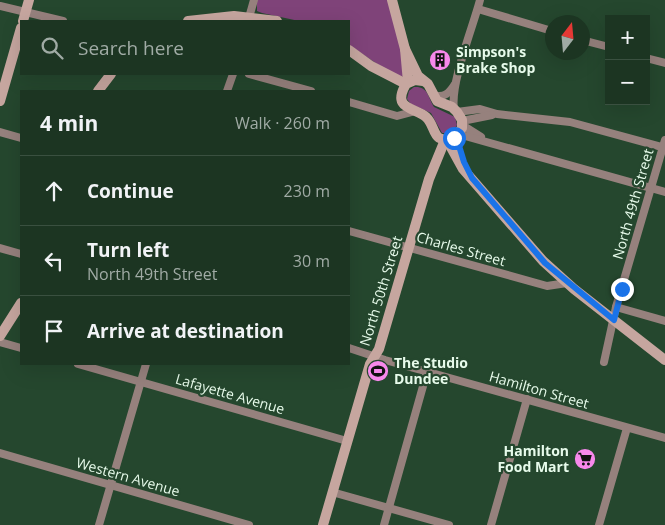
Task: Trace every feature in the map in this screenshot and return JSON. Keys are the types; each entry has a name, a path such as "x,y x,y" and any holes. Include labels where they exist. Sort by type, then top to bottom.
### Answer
{"street":[{"path":"24,17 29,0"},
{"path":"248,19 254,0"},
{"path":"392,0 405,49 418,76 441,104 455,127 464,162 472,178 542,261 665,360"},
{"name":"North 50th Street","path":"323,525 370,364 380,349 429,179 455,127 454,99 458,78 480,0"},
{"path":"0,6 24,17 53,20"},
{"path":"478,9 545,29"},
{"path":"194,20 218,16 262,20"},
{"path":"0,101 20,31"},
{"path":"590,42 605,46"},
{"path":"389,114 398,110 407,83 405,49"},
{"path":"350,51 371,66 402,97 407,108 412,112 425,116 433,133 497,114 578,124 664,145"},
{"path":"650,59 665,63"},
{"path":"371,66 407,83 416,80 424,81"},
{"path":"99,90 110,75"},
{"path":"228,90 233,75"},
{"path":"253,75 307,90"},
{"name":"North 50th Street","path":"434,95 447,94 458,78"},
{"path":"350,102 401,117 412,112"},
{"path":"455,127 490,142 665,192"},
{"path":"0,132 20,138"},
{"name":"North 50th Street","path":"429,179 433,133"},
{"name":"North 49th Street","path":"604,362 616,308 664,145"},
{"name":"Charles Street","path":"350,231 547,286 567,282"},
{"path":"0,248 20,254"},
{"path":"0,336 20,305"},
{"path":"616,308 665,322"},
{"path":"0,342 20,348"},
{"name":"Hamilton Street","path":"350,348 427,372 665,438"},
{"name":"Lafayette Avenue","path":"81,365 347,441"},
{"path":"99,525 146,365"},
{"path":"384,525 427,372"},
{"path":"492,525 527,399"},
{"path":"599,525 627,428"},
{"name":"Western Avenue","path":"0,453 249,525"},
{"path":"332,492 449,525"}],"shaded area":[{"path":"257,0 388,0 406,69 401,80 350,46 350,20 294,20 257,11"},
{"path":"414,87 425,90 434,107 455,117 457,125 452,133 442,133 431,113 411,104 407,99 409,91"}],"place":[{"name":"Simpson's Brake Shop","path":"440,60"},
{"name":"The Studio Dundee","path":"378,371"},
{"name":"Hamilton Food Mart","path":"585,459"}],"route":[{"path":"454,138 456,136 464,162 472,178 542,261 555,273 614,320 622,289"}]}
